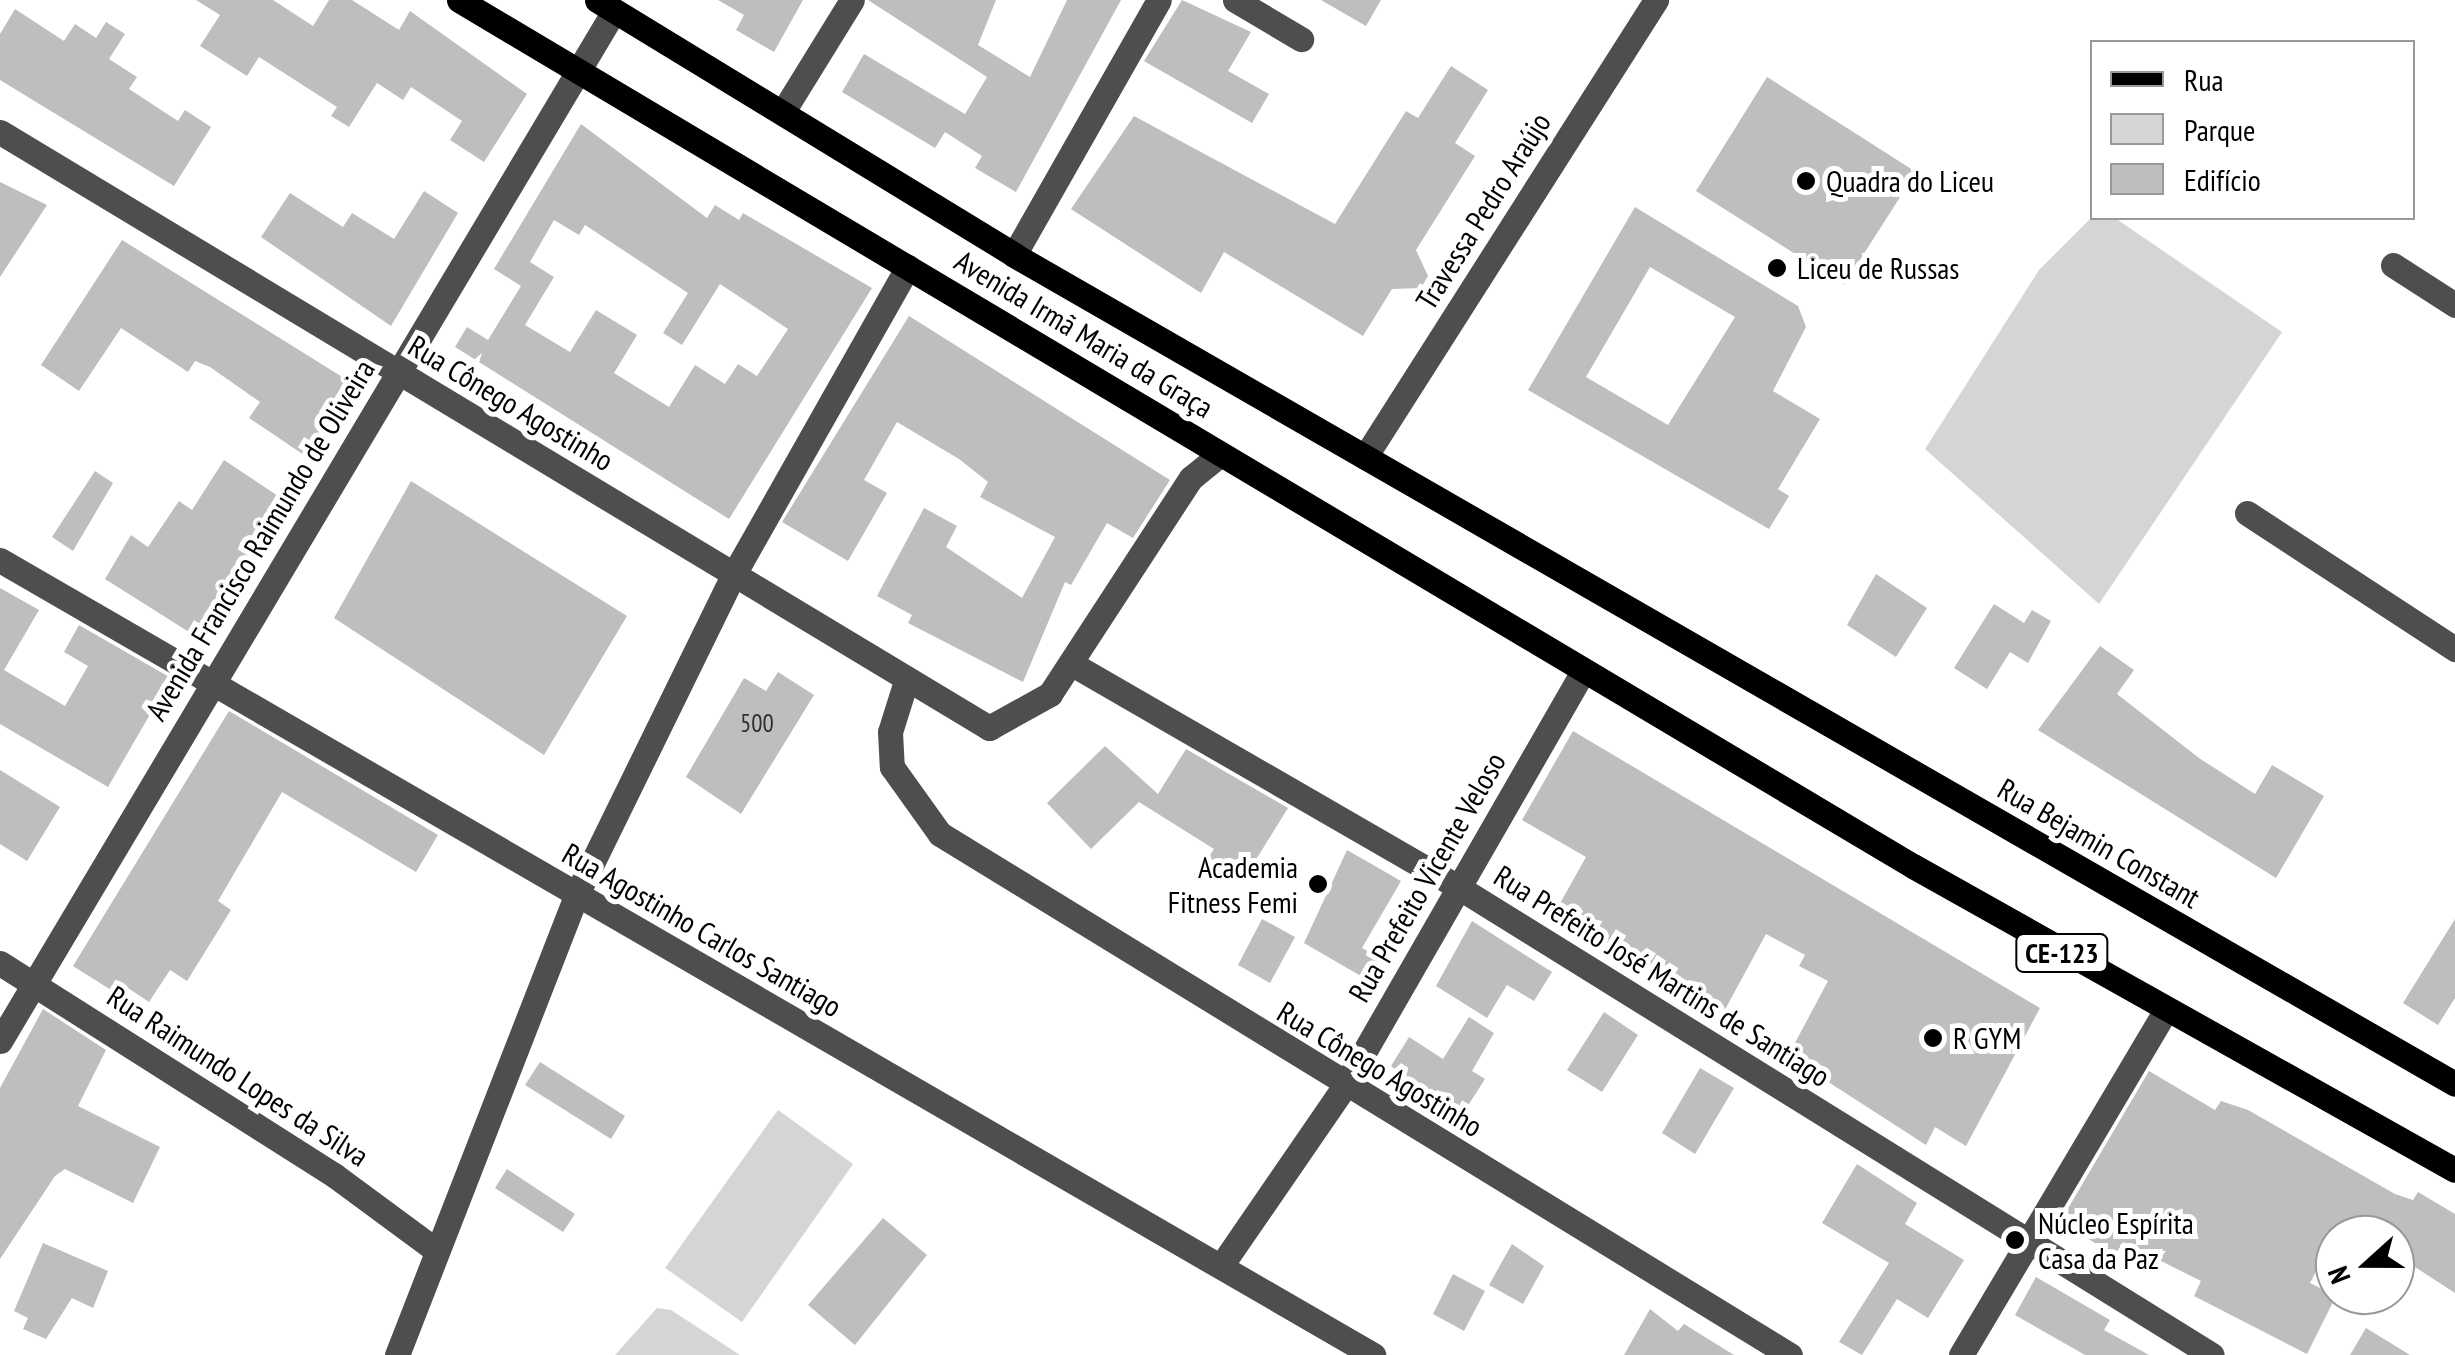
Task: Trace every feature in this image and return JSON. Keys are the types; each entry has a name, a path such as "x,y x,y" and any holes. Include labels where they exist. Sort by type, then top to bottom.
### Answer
{"main road":[{"name":"Avenida Irmã Maria da Graça","path":"459,0 1583,672 2165,1012"},
{"name":"Avenida Irmã Maria da Graça","path":"605,5 784,110 1014,255 1712,657"},
{"name":"Rua Bejamin Constant","path":"1712,657 2455,1084"},
{"name":"CE-123","path":"2165,1012 2455,1170"}],"street":[{"path":"784,110 852,0"},
{"path":"1014,255 1159,0"},
{"path":"1235,0 1300,39"},
{"name":"Travessa Pedro Araújo","path":"1365,457 1656,0"},
{"name":"Avenida Francisco Raimundo de Oliveira","path":"0,1041 579,73 605,5"},
{"name":"Rua Cônego Agostinho","path":"0,132 989,728 1050,694 1072,664"},
{"path":"2393,264 2455,306"},
{"path":"406,1348 436,1251 576,896 734,574 908,267"},
{"path":"1072,664 1191,478 1221,454"},
{"path":"2248,512 2455,649"},
{"name":"Rua Agostinho Carlos Santiago","path":"0,560 576,896 1223,1263 1373,1355"},
{"name":"Rua Prefeito José Martins de Santiago","path":"1072,664 1458,887 2212,1355"},
{"name":"Rua Prefeito Vicente Veloso","path":"1223,1263 1344,1087 1583,672"},
{"name":"Rua Cônego Agostinho","path":"906,681 890,732 892,767 940,834 1344,1087 1790,1355"},
{"name":"Rua Raimundo Lopes da Silva","path":"0,963 436,1251"},
{"path":"1961,1355 2165,1012"}],"green space":[{"path":"2090,219 2118,220 2282,332 2099,604 1925,449 2039,270"},
{"path":"778,1110 853,1164 742,1322 665,1268"},
{"path":"657,1308 671,1310 740,1355 615,1355"}],"building":[{"path":"196,0 273,0 313,26 329,0 352,0 399,30 410,11 527,94 484,162 450,140 462,121 411,87 403,100 377,83 349,127 331,116 337,107 259,57 247,76 200,46 220,15"},
{"path":"718,0 803,0 774,52 736,30 744,15"},
{"path":"868,0 996,0 978,45 1030,77 1067,0 1121,0 1016,192 975,168 982,156 945,132 935,148 842,92 864,54 965,114 987,77"},
{"path":"1182,0 1251,32 1228,71 1269,94 1252,123 1144,61"},
{"path":"1321,0 1381,0 1366,26"},
{"path":"15,9 64,41 75,24 96,38 106,22 125,34 109,59 137,77 129,89 178,121 185,110 211,127 174,186 0,80 0,34"},
{"path":"1451,66 1488,90 1455,143 1475,156 1416,250 1428,276 1421,288 1392,289 1363,336 1224,252 1201,293 1071,209 1134,116 1335,224 1406,111 1418,118"},
{"name":"Quadra do Liceu","path":"1767,77 1916,172 1844,285 1696,191"},
{"path":"581,124 707,218 715,205 739,220 743,213 872,288 729,519 455,347 467,327 488,340 521,286 494,269","holes":["554,220 579,235 585,225 688,293 663,333 682,345 720,284 788,329 757,376 738,364 725,384 695,365 669,407 614,373 637,335 596,310 570,352 525,325 554,277 530,262"]},
{"path":"0,182 47,205 0,277"},
{"path":"424,191 458,213 391,326 261,237 290,193 343,227 352,213 394,239"},
{"path":"1635,207 1798,306 1806,327 1773,391 1820,419 1778,489 1789,496 1769,529 1528,390","holes":["1650,267 1735,317 1668,425 1586,377"]},
{"path":"122,240 352,383 304,455 249,418 260,402 210,367 195,361 188,372 121,328 79,391 41,365"},
{"path":"909,316 1170,480 1133,538 1107,523 1071,585 1065,582 1023,682 908,623 912,615 877,596 924,508 957,526 946,547 1022,598 1055,537 980,497 988,482 959,459 897,422 864,480 887,493 848,561 782,522"},
{"path":"224,460 281,498 200,639 105,579 131,535 148,547 179,501 192,510"},
{"path":"95,471 113,483 73,551 52,537"},
{"path":"411,481 627,616 544,755 334,618"},
{"path":"1876,574 1927,608 1896,657 1847,625"},
{"path":"0,588 39,610 4,670 65,706 88,666 64,652 79,625 171,678 108,787 0,724"},
{"path":"1994,604 2024,623 2032,610 2051,621 2028,663 2010,652 1987,689 1954,668"},
{"path":"2100,646 2134,670 2117,694 2199,758 2255,794 2272,765 2324,796 2276,878 2038,730"},
{"path":"778,672 814,695 741,814 686,777 744,678 766,691"},
{"path":"229,711 438,835 416,872 282,792 218,901 231,910 187,981 170,970 149,1002 128,988 122,997 73,966"},
{"path":"1573,731 2040,1008 1966,1146 1935,1127 1926,1145 1788,1056 1828,981 1799,966 1805,955 1766,934 1721,1017 1554,914 1586,857 1522,820"},
{"path":"1105,746 1158,794 1186,749 1288,808 1242,882 1207,860 1214,849 1139,802 1091,849 1047,803"},
{"path":"0,770 60,807 27,861 0,844"},
{"path":"1347,850 1401,881 1362,948 1386,961 1373,983 1304,943"},
{"path":"1262,919 1295,937 1270,983 1238,965"},
{"path":"2455,919 2455,998 2438,1025 2403,1003"},
{"path":"1472,921 1552,972 1534,1001 1507,985 1487,1018 1436,986"},
{"path":"43,1009 106,1050 78,1106 160,1147 133,1203 65,1169 55,1176 0,1259 0,1088"},
{"path":"1604,1012 1638,1035 1602,1092 1567,1070"},
{"path":"1469,1017 1494,1033 1472,1071 1485,1079 1460,1118 1391,1066 1409,1037 1443,1059"},
{"path":"540,1062 625,1116 611,1139 525,1085"},
{"path":"1700,1068 1734,1088 1695,1154 1662,1133"},
{"path":"2149,1071 2215,1110 2221,1101 2248,1110 2395,1194 2413,1200 2418,1192 2455,1214 2455,1293 2415,1267 2415,1215 2315,1215 2315,1273 2310,1283 2315,1286 2315,1315 2326,1315 2307,1354 2194,1296 2201,1281 2123,1242 2115,1255 2060,1222"},
{"path":"1857,1164 1917,1203 1905,1224 1964,1260 1928,1318 1897,1299 1862,1355 1839,1342 1889,1263 1822,1223"},
{"path":"507,1169 575,1214 563,1232 495,1188"},
{"path":"883,1218 927,1255 855,1345 808,1305"},
{"path":"43,1243 108,1271 93,1308 72,1298 46,1339 23,1329 28,1318 14,1311"},
{"path":"1512,1244 1544,1266 1523,1304 1489,1285"},
{"path":"1453,1274 1485,1291 1464,1331 1433,1314"},
{"path":"2036,1277 2110,1320 2104,1330 2149,1355 2085,1355 2015,1315"},
{"path":"1650,1309 1678,1331 1684,1324 1734,1355 1624,1355"},
{"path":"2366,1328 2410,1355 2350,1355"}],"place":[{"name":"Quadra do Liceu","path":"1806,181"},
{"name":"Liceu de Russas","path":"1777,268"},
{"name":"Academia Fitness Femi","path":"1318,884"},
{"name":"R GYM","path":"1933,1038"},
{"name":"Núcleo Espírita Casa da Paz","path":"2015,1240"}]}
